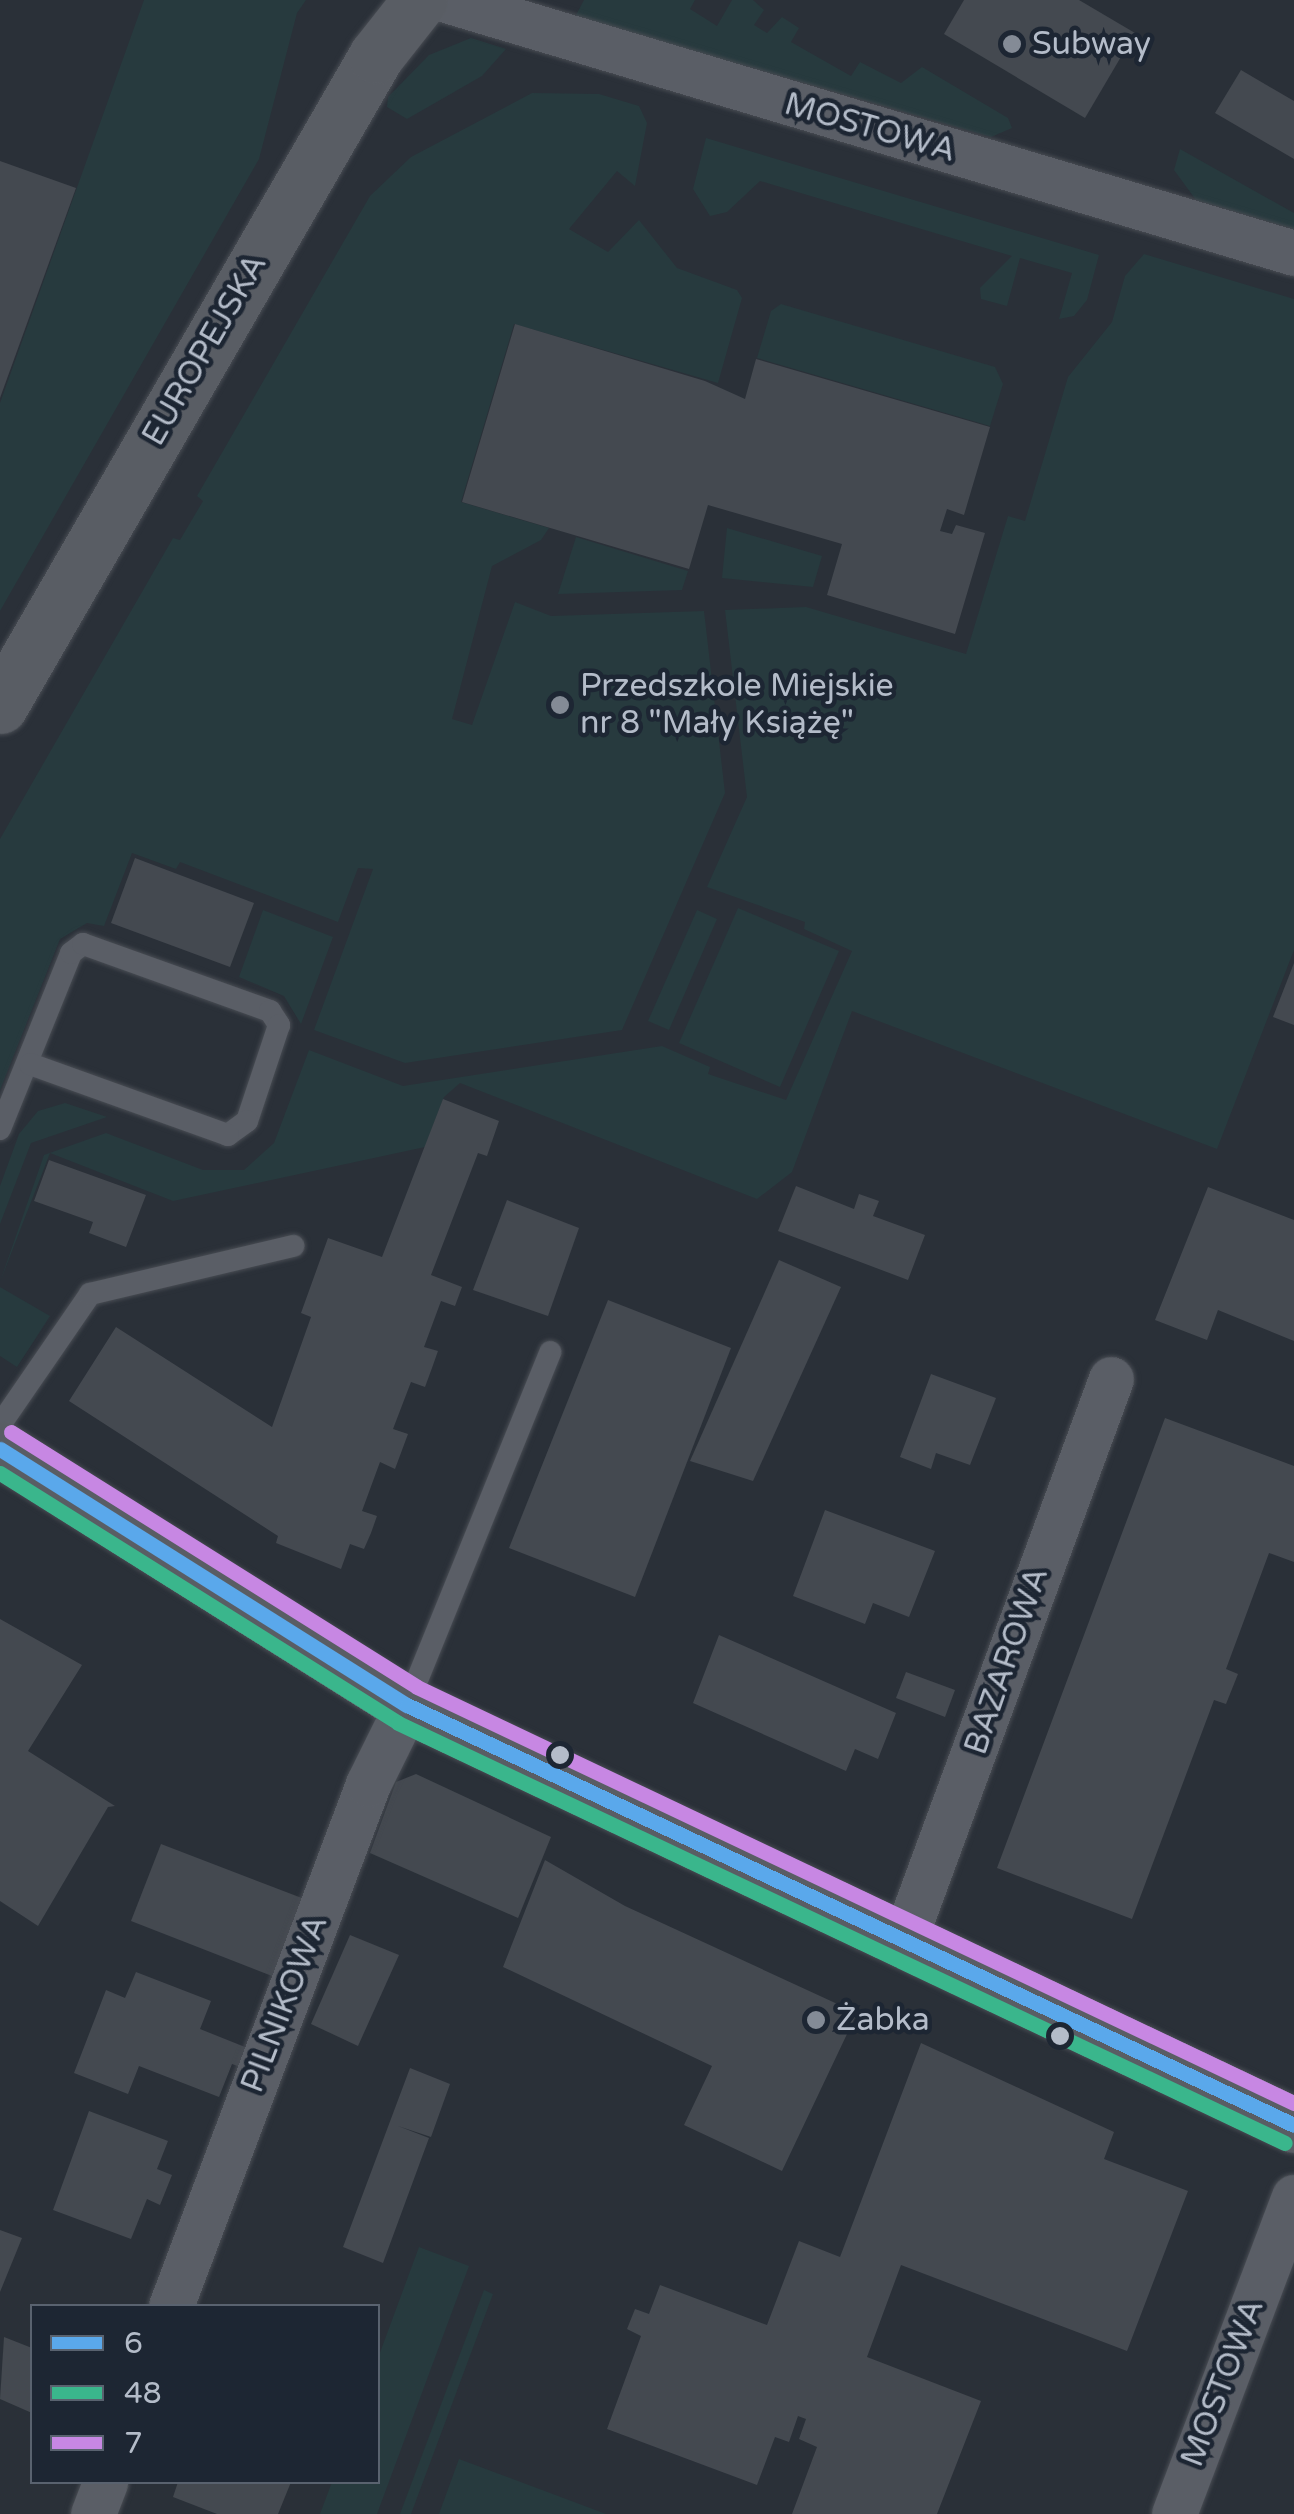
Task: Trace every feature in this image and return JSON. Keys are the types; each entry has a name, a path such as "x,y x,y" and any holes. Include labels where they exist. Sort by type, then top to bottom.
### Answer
{"street":[{"name":"EUROPEJSKA","path":"0,706 376,56 420,0"},
{"name":"MOSTOWA","path":"446,0 1294,254"},
{"name":"BAZAROWA","path":"903,1943 1111,1379"},
{"path":"0,1449 407,1705 903,1943 1294,2124"},
{"name":"PILNIKOWA","path":"172,2304 368,1784 407,1705"},
{"name":"MOSTOWA","path":"1174,2514 1294,2197"},
{"path":"93,2514 104,2484"}],"lane":[{"path":"0,1129 30,1064 71,953 83,944 270,1011 280,1025 247,1121 228,1135 30,1064"},
{"path":"0,1425 90,1294 293,1246"},
{"path":"407,1705 550,1352"}],"green space":[{"path":"144,0 306,0 297,13 259,159 0,611 0,403"},
{"path":"584,0 695,0 690,9 717,26 732,0 753,0 764,10 754,25 767,33 782,17 799,28 791,42 851,76 860,62 901,83 922,67 1008,118 1012,128 991,137 590,21 576,15"},
{"path":"471,38 506,49 482,76 407,119 387,107 388,97 429,55"},
{"path":"532,93 599,94 639,106 647,123 635,186 617,171 569,229 608,252 639,220 677,268 737,290 742,298 718,383 514,324 461,502 549,528 541,540 492,566 452,719 472,725 515,602 551,616 704,611 725,793 622,1030 405,1063 314,1030 373,869 358,868 338,922 180,862 176,869 132,853 104,926 87,923 60,939 0,1090 0,839 173,538 180,540 203,501 197,496 370,196 411,157"},
{"path":"706,138 1099,255 1087,300 1074,316 1059,319 1072,273 1020,258 1007,306 981,299 980,288 1012,256 760,181 727,212 710,216 693,189"},
{"path":"1180,149 1294,213 1294,229 1196,200 1174,170"},
{"path":"1144,254 1294,299 1294,950 1217,1149 852,1011 792,1172 757,1199 460,1083 444,1097 425,1147 173,1201 50,1153 0,1282 44,1155 106,1133 203,1170 244,1170 274,1143 309,1050 403,1086 662,1046 710,1067 708,1074 786,1100 852,951 804,929 805,922 707,887 747,797 725,610 806,607 966,654 1008,516 1025,521 1068,377 1112,322 1125,276"},
{"path":"781,304 995,367 1003,384 990,426 757,358 771,311"},
{"path":"727,528 822,556 813,587 722,578"},
{"path":"576,537 688,571 682,590 558,594"},
{"path":"738,908 839,951 780,1087 679,1043"},
{"path":"263,910 333,937 301,1024 284,996 239,977"},
{"path":"697,910 717,919 669,1030 648,1021"},
{"path":"65,1103 107,1117 31,1143 0,1224 0,1186 19,1134 38,1111"},
{"path":"0,1287 50,1316 17,1367 0,1356"},
{"path":"419,2247 469,2266 377,2514 320,2514 331,2484 380,2484 380,2353"},
{"path":"484,2290 493,2294 411,2514 400,2514"},
{"path":"459,2459 606,2514 439,2514"}],"building":[{"path":"964,0 1079,0 1135,33 1085,118 944,34"},
{"path":"1241,70 1294,101 1294,159 1215,113"},
{"path":"0,161 76,188 0,398"},
{"path":"515,324 705,381 745,399 756,359 990,427 964,515 947,509 940,531 952,534 956,525 985,533 955,634 827,595 842,544 708,505 689,569 462,502"},
{"path":"135,858 254,903 230,967 111,923"},
{"path":"1294,963 1294,1025 1273,1017"},
{"path":"443,1099 499,1121 487,1156 478,1153 431,1275 462,1287 455,1306 441,1301 424,1347 438,1351 425,1387 411,1382 393,1429 408,1434 395,1469 380,1462 362,1511 377,1516 371,1533 364,1549 350,1544 341,1569 276,1543 278,1536 69,1401 116,1327 272,1427 311,1317 301,1313 328,1238 382,1257"},
{"path":"49,1160 146,1195 126,1247 89,1233 93,1222 34,1201"},
{"path":"796,1186 854,1209 859,1194 879,1201 873,1216 925,1235 908,1280 778,1231"},
{"path":"1208,1187 1294,1220 1294,1341 1218,1310 1207,1340 1155,1320"},
{"path":"507,1200 579,1228 548,1316 473,1290"},
{"path":"779,1260 841,1287 753,1481 690,1461"},
{"path":"608,1300 731,1348 635,1597 509,1548"},
{"path":"931,1374 996,1398 970,1465 936,1453 931,1469 900,1457"},
{"path":"1165,1418 1294,1466 1294,1562 1269,1553 1226,1669 1238,1674 1226,1704 1214,1700 1132,1919 997,1868"},
{"path":"825,1510 935,1551 909,1617 873,1603 865,1624 793,1596"},
{"path":"0,1619 82,1665 28,1751 115,1806 108,1807 38,1926 0,1901"},
{"path":"719,1635 896,1713 878,1759 855,1749 846,1771 693,1703"},
{"path":"906,1672 955,1690 945,1717 896,1698"},
{"path":"416,1774 551,1837 518,1918 370,1853 396,1782"},
{"path":"161,1844 307,1900 277,1978 131,1921"},
{"path":"545,1860 625,1906 857,2013 782,2171 684,2125 712,2066 503,1967"},
{"path":"350,1935 399,1955 358,2046 311,2024"},
{"path":"136,1972 211,2001 200,2029 250,2049 243,2068 232,2064 219,2097 139,2066 128,2094 74,2073 106,1990 125,1998"},
{"path":"921,2043 1114,2132 1104,2159 1188,2191 1127,2351 901,2265 867,2357 981,2401 937,2514 792,2514 817,2447 799,2439 806,2419 798,2416 789,2442 775,2437 757,2485 607,2429 641,2336 627,2329 635,2309 649,2314 660,2285 767,2325 799,2241 840,2257"},
{"path":"410,2068 450,2084 431,2137 398,2126 429,2138 383,2263 343,2247"},
{"path":"89,2111 168,2141 157,2169 172,2175 160,2205 147,2199 131,2239 53,2210"},
{"path":"0,2230 22,2238 0,2292"},
{"path":"4,2337 30,2347 30,2412 0,2399"},
{"path":"177,2484 290,2484 278,2514 217,2514 173,2497"}],"transit line":[{"name":"7","path":"11,1432 417,1687 1294,2103"},
{"name":"6","path":"0,1449 407,1705 1294,2125"},
{"name":"48","path":"0,1473 398,1723 1285,2143"}],"place":[{"name":"Subway","path":"1012,44"},
{"name":"Przedszkole Miejskie nr 8 \"Mały Książę\"","path":"560,705"},
{"name":"Żabka","path":"816,2020"}]}
